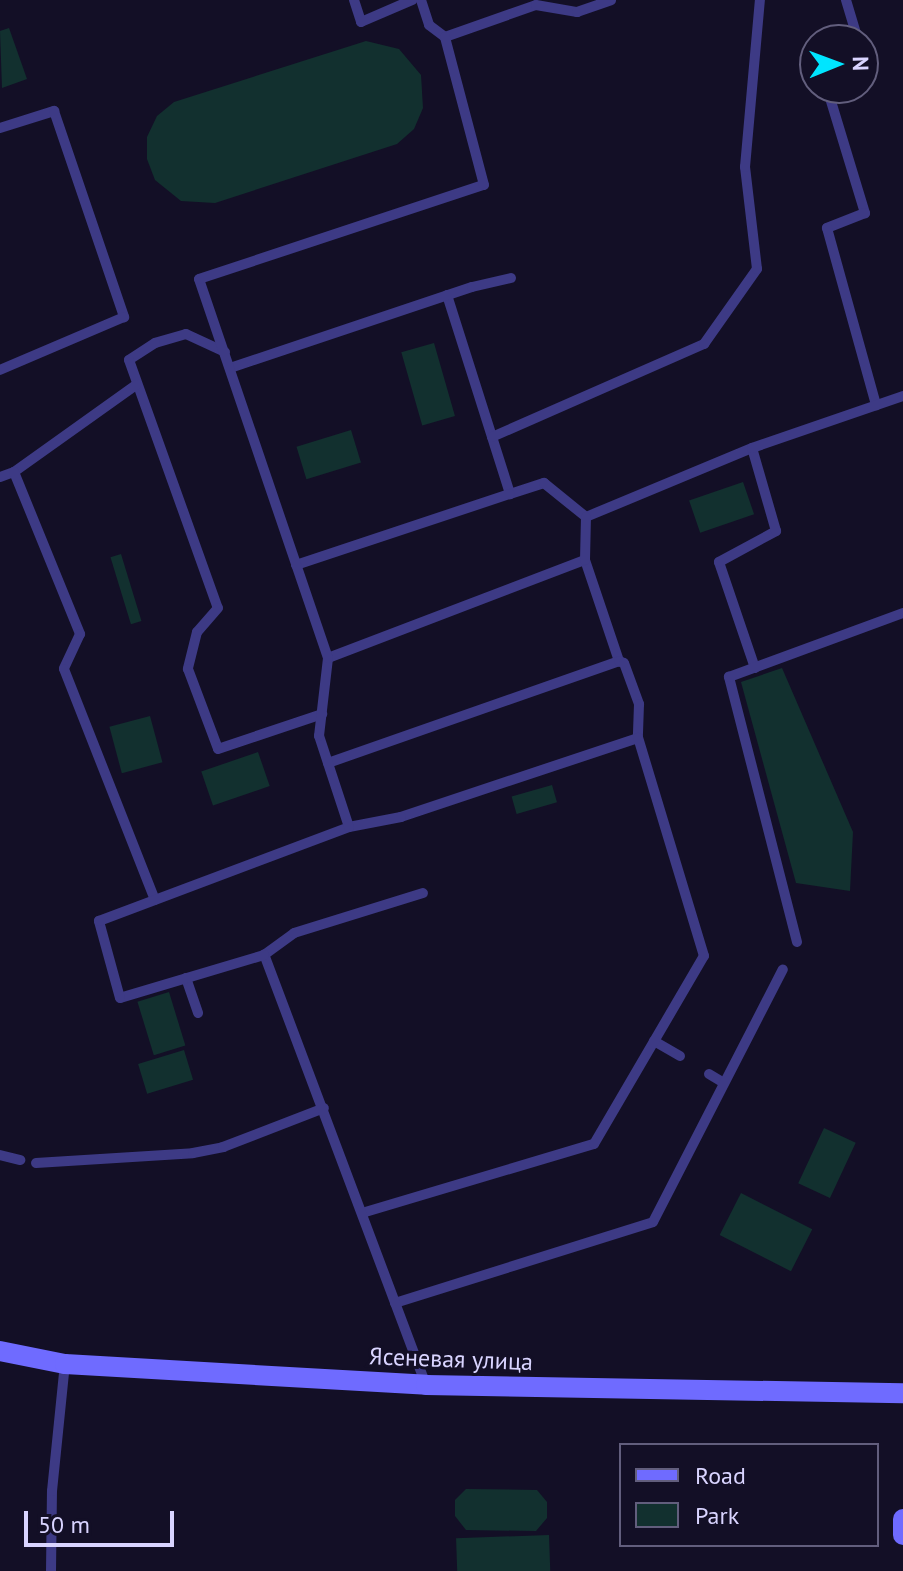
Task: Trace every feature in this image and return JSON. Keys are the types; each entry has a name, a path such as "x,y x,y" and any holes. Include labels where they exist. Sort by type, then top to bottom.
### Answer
{"main road":[{"name":"Ясеневая улица","path":"0,1351 65,1364 426,1385 903,1393"},
{"path":"903,1519 903,1535"}],"lane":[{"path":"354,0 361,22 412,0"},
{"path":"349,827 319,736 328,658 199,279 484,185 445,37 429,25 421,0"},
{"path":"445,37 536,5 577,12 611,0"},
{"path":"492,437 704,344 757,269 745,167 760,0"},
{"path":"846,0 853,24"},
{"path":"832,104 865,213 827,228 876,405"},
{"path":"0,128 54,111 124,317 0,370"},
{"path":"230,368 447,295 511,278"},
{"path":"447,295 510,494"},
{"path":"225,352 186,334 155,343 129,360 218,608 197,632 188,669 218,749 322,714"},
{"path":"0,477 14,472 136,385"},
{"path":"586,517 752,448 903,396"},
{"path":"752,448 776,531 719,562 755,668"},
{"path":"14,472 80,634 64,669 155,900"},
{"path":"296,565 544,483 586,517"},
{"path":"362,1213 594,1144 704,956 638,738 639,704 624,663 619,661 585,560 586,517"},
{"path":"328,658 585,560"},
{"path":"797,942 729,677 903,613"},
{"path":"328,763 619,661"},
{"path":"423,893 294,933 264,955 120,998 99,921 349,827 401,817 638,738"},
{"path":"264,955 426,1385"},
{"path":"395,1303 653,1222 783,969"},
{"path":"186,978 198,1013"},
{"path":"654,1041 680,1056"},
{"path":"709,1074 724,1083"},
{"path":"36,1163 193,1153 223,1147 324,1108"},
{"path":"0,1155 20,1160"},
{"path":"51,1571 52,1491 65,1364"}],"green space":[{"path":"9,28 27,79 2,88 0,31"},
{"path":"366,41 399,49 421,75 423,108 414,129 397,144 215,203 181,201 155,180 147,159 147,137 157,116 174,102"},
{"path":"434,343 455,416 422,425 401,352"},
{"path":"351,430 361,463 306,479 296,447"},
{"path":"743,482 754,514 700,533 689,501"},
{"path":"121,554 141,621 131,624 110,557"},
{"path":"782,668 853,832 850,891 796,883 741,682"},
{"path":"150,716 162,762 122,773 109,727"},
{"path":"258,752 270,786 213,806 201,772"},
{"path":"552,785 557,802 517,814 512,797"},
{"path":"169,992 185,1046 154,1055 137,1002"},
{"path":"184,1050 193,1080 147,1094 138,1064"},
{"path":"824,1128 856,1143 830,1198 798,1183"},
{"path":"741,1193 812,1229 791,1271 720,1235"},
{"path":"466,1489 537,1490 547,1502 547,1518 536,1531 466,1530 455,1516 455,1500"},
{"path":"549,1535 550,1571 457,1571 456,1538"}]}
